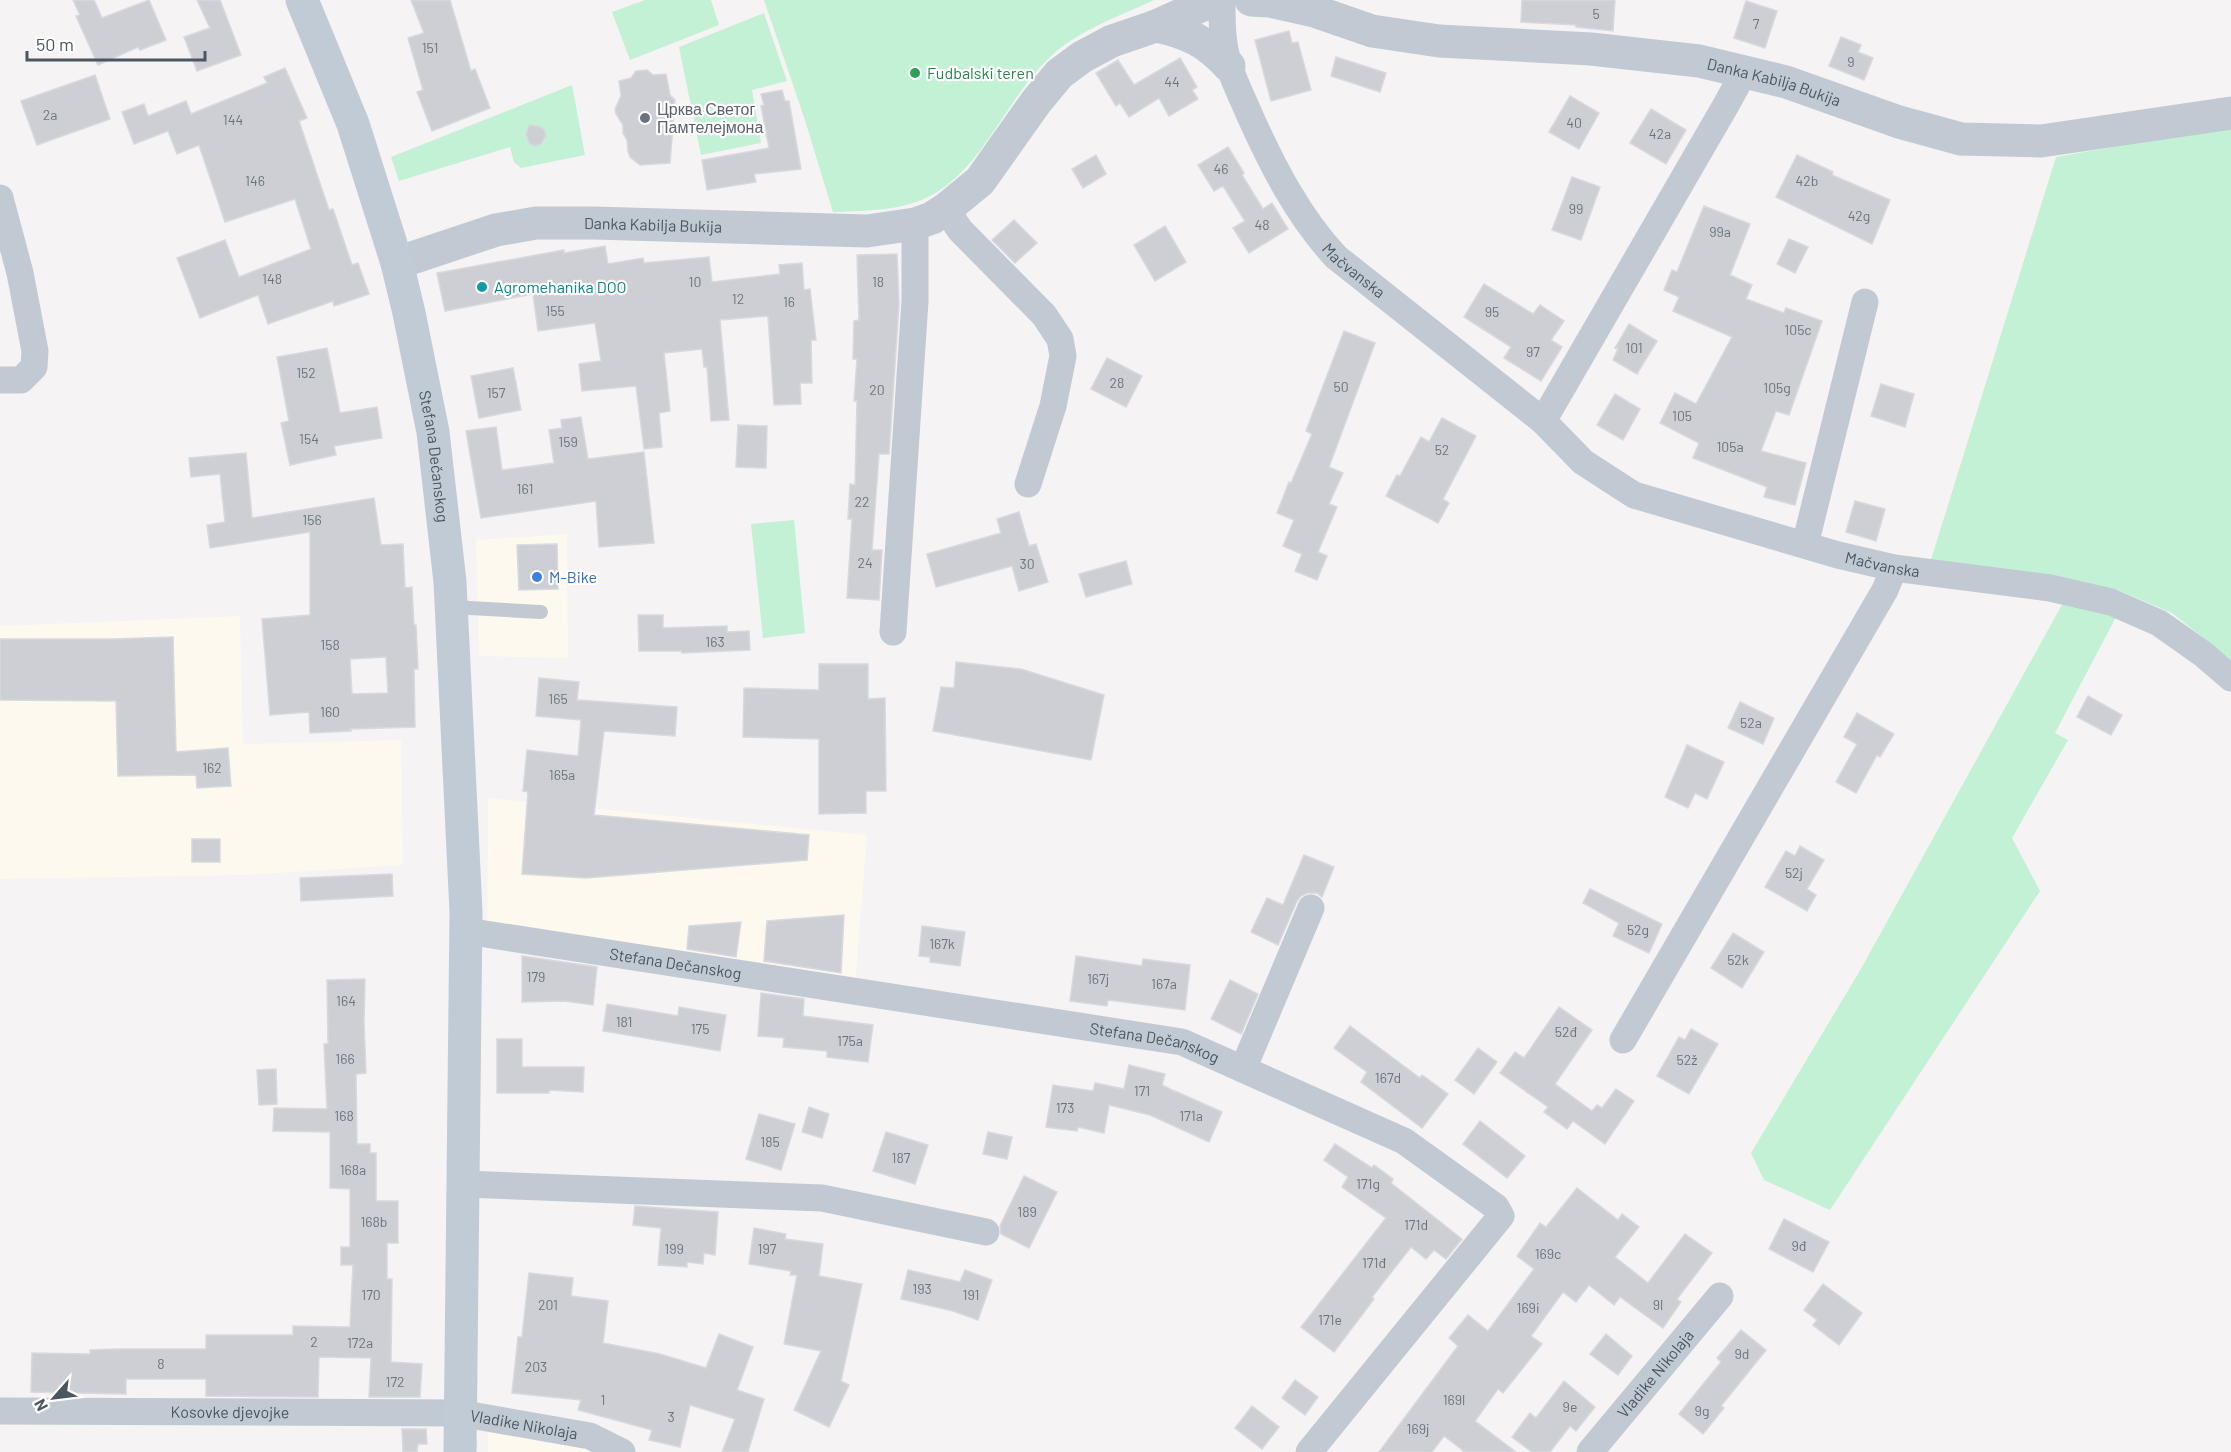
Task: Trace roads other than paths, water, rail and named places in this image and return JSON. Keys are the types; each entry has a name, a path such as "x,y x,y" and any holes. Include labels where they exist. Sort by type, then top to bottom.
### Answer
{"main road":[{"name":"Stefana Dečanskog","path":"306,1 353,124 396,262 409,313 433,432 452,607 466,931 460,1452"}],"street":[{"path":"1143,30 1179,0"},
{"path":"1143,30 1224,0"},
{"name":"Danka Kabilja Bukija","path":"1224,0 1305,5 1372,31 1439,41 1591,49 1699,61 1786,82 1899,122 1961,139 2041,141 2231,113"},
{"name":"Mačvanska","path":"1224,0 1221,24 1229,66 1263,145 1314,233 1336,257 1543,421 1583,462 1634,495 1805,545 1894,568 2050,588 2111,602 2159,623 2204,654 2231,678"},
{"path":"1143,30 1193,37 1213,49 1229,66"},
{"name":"Danka Kabilja Bukija","path":"396,262 496,230 536,223 867,231 915,224 932,218 946,209 980,181 1036,102 1059,74 1082,57 1143,30"},
{"path":"1543,421 1744,72"},
{"path":"0,198 20,273 35,351 34,367 21,380 0,380"},
{"path":"946,209 960,230 1044,315 1060,339 1063,356 1053,406 1028,484"},
{"path":"894,632 915,301 915,224"},
{"path":"1805,545 1864,302"},
{"path":"1623,1041 1885,590 1894,568"},
{"path":"1244,1068 1311,908"},
{"name":"Stefana Dečanskog","path":"466,931 1182,1042 1404,1141 1496,1207 1501,1216 1309,1452"},
{"path":"464,1184 822,1198 986,1232"},
{"name":"Vladike Nikolaja","path":"1590,1452 1720,1296"},
{"name":"Kosovke djevojke","path":"0,1411 459,1413"},
{"name":"Vladike Nikolaja","path":"459,1413 590,1436 622,1452"}],"lane":[{"path":"452,607 541,612"}],"place":[{"name":"Fudbalski teren","path":"915,73"},
{"name":"Црква Светог Памтелејмона","path":"645,118"},
{"name":"Agromehanika DOO","path":"482,287"},
{"name":"M-Bike","path":"537,577"}]}
